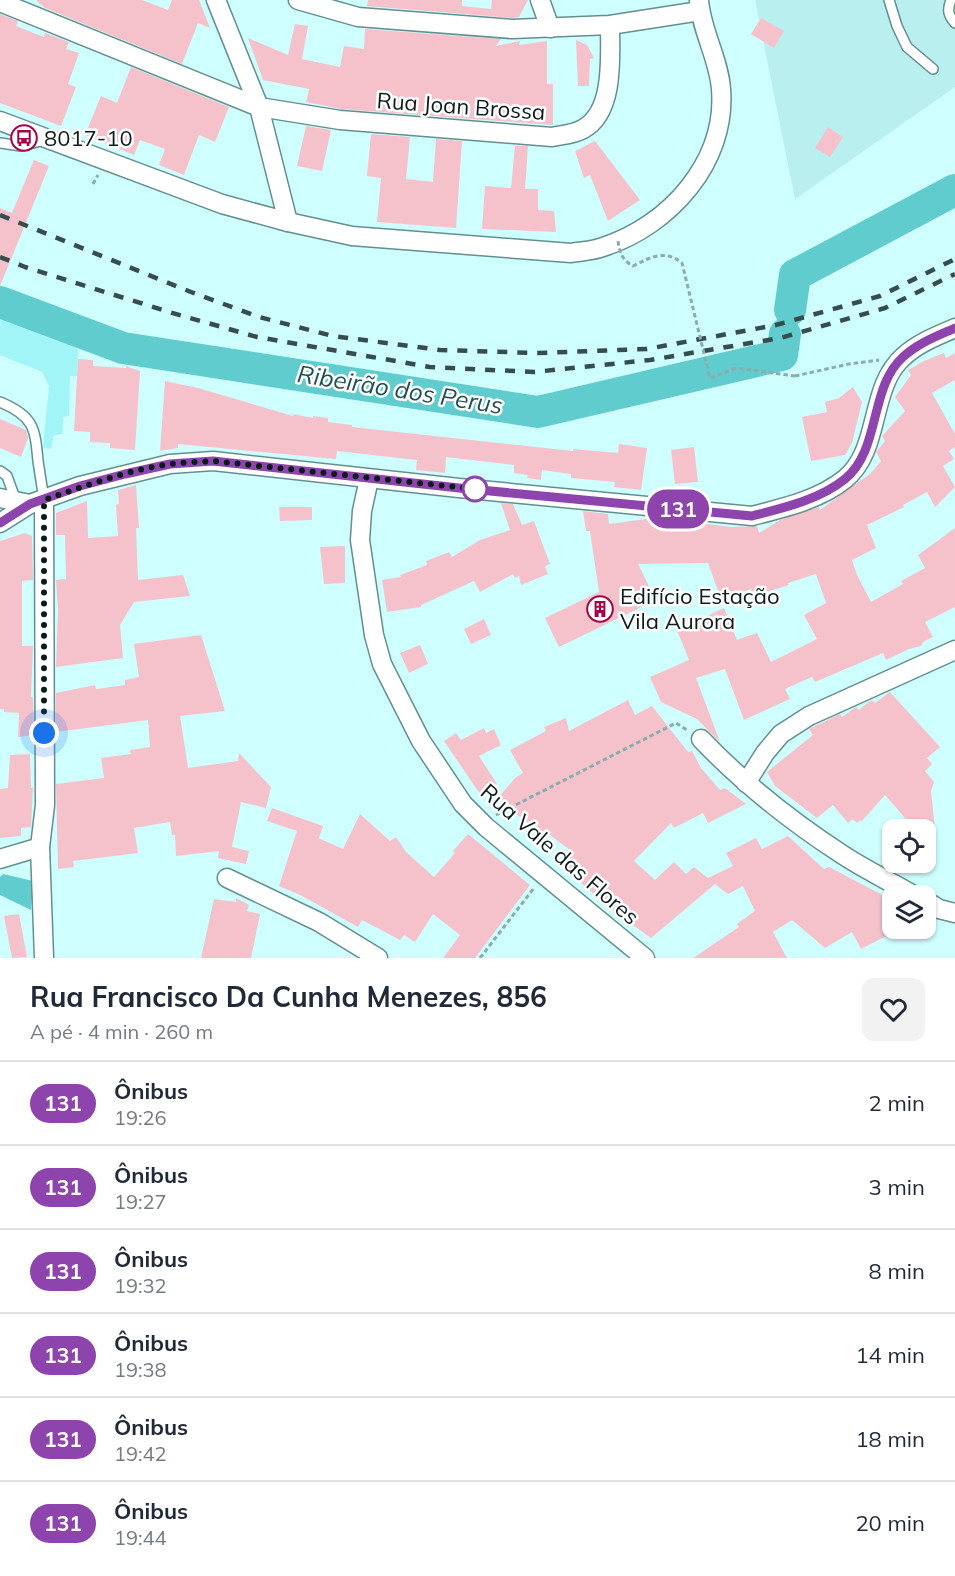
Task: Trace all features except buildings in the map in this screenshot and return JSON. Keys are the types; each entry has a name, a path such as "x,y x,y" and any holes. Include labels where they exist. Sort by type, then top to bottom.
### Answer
{"street":[{"path":"216,0 260,107 288,222"},
{"path":"0,121 222,204 288,222 352,236 571,253 603,248 640,231 669,210 698,177 712,151 722,112 721,88 699,6 610,25 512,29 358,17 298,0"},
{"path":"540,0 550,28"},
{"name":"Rua Joan Brossa","path":"0,2 260,107 319,118 387,125 552,137 585,129 598,114 610,72 610,25"},
{"path":"0,523 23,501 170,464 213,461 369,479 752,516 783,508 819,494 846,478 863,456 873,428 876,410 891,372 902,357 923,342 955,328"},
{"name":"Rua Vale das Flores","path":"369,479 362,511 360,540 374,635 382,664 421,741 464,804 481,822 645,958"},
{"path":"23,501 45,805 40,847 44,958"},
{"path":"746,783 765,753 781,734 809,716 955,650"},
{"path":"701,739 746,783 792,820 843,854 896,885"},
{"path":"0,859 40,847"},
{"path":"227,878 319,922 378,958"},
{"path":"936,907 955,913"}],"lane":[{"path":"889,0 897,26 908,47 933,69"},
{"path":"951,0 948,9 949,16 955,23"},
{"path":"0,143 21,146 48,140"},
{"path":"0,402 22,414 30,422 35,432 23,501"},
{"path":"0,471 7,476 23,501"}],"path":[{"path":"618,241 619,251 624,261 633,266 664,254 682,263 710,378 736,368 795,376 849,364 902,357"},
{"path":"481,822 676,723 701,739"},
{"path":"480,958 544,875"}],"shaded area":[{"path":"755,0 955,0 955,87 795,199"},
{"path":"0,312 71,341 78,351 77,376 70,376 69,416 63,417 63,434 54,435 51,449 43,448 49,386 42,372 0,355"},
{"path":"3,874 33,881 31,910 0,895 0,877"}],"waterway":[{"name":"Ribeirão dos Perus","path":"790,310 795,275 955,190"},
{"name":"Ribeirão dos Perus","path":"0,302 123,348 538,412 782,355 785,334"}],"railway":[{"path":"0,215 259,317 333,336 440,350 537,353 647,349 776,325 880,296 955,259"},
{"path":"0,257 169,312 257,337 430,367 534,372 650,360 780,338 885,308 955,274"}],"bus line":[{"name":"131","path":"0,523 30,504 80,486 170,464 213,461 369,479 752,516 783,508 819,494 846,478 863,456 873,428 876,410 891,372 902,357 923,342 955,328"}],"place":[{"name":"8017-10","path":"24,138"},
{"name":"Edifício Estação Vila Aurora","path":"600,609"}],"route":[{"path":"44,733 44,500 80,486 125,474 170,464 213,461 475,489"}]}
